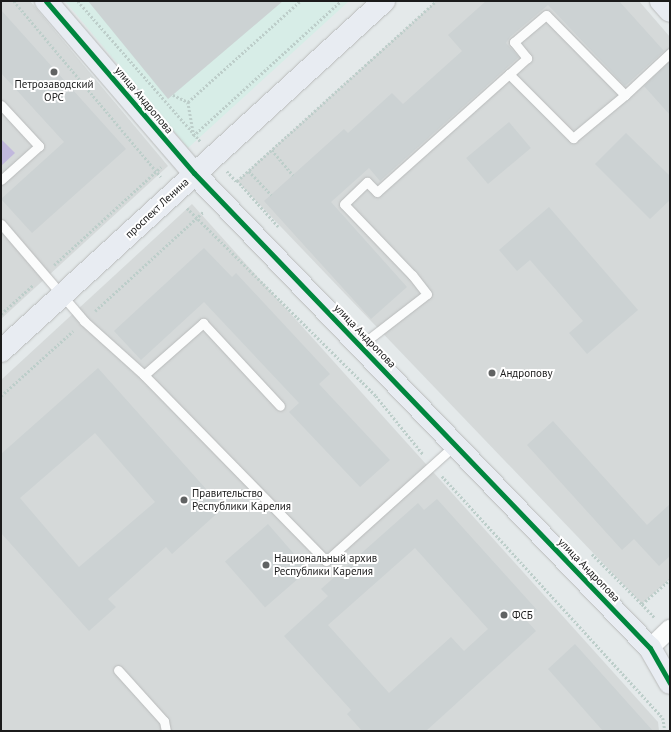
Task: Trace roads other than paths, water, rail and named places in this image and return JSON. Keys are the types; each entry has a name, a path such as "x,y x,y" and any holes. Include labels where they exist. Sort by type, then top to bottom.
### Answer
{"street":[{"name":"улица Андропова","path":"46,1 194,174 361,345 650,648 670,682"},
{"name":"проспект Ленина","path":"1,351 384,1"},
{"path":"661,1 670,11"},
{"path":"650,648 670,629"}],"lane":[{"path":"361,345 427,294 412,275 344,204 367,182 377,192 527,58 514,42 546,15 624,95"},
{"path":"509,74 573,138 624,95 670,53"},
{"path":"1,105 38,146 1,180"},
{"path":"1,224 84,321 144,375 326,561 456,444"},
{"path":"144,375 203,323 280,406"},
{"path":"118,670 164,721 166,731"}],"place":[{"name":"Петрозаводский ОРС","path":"54,72"},
{"name":"Андропову","path":"492,373"},
{"name":"Правительство Республики Карелия","path":"184,500"},
{"name":"Национальный архив Республики Карелия","path":"266,565"},
{"name":"ФСБ","path":"504,615"}]}
